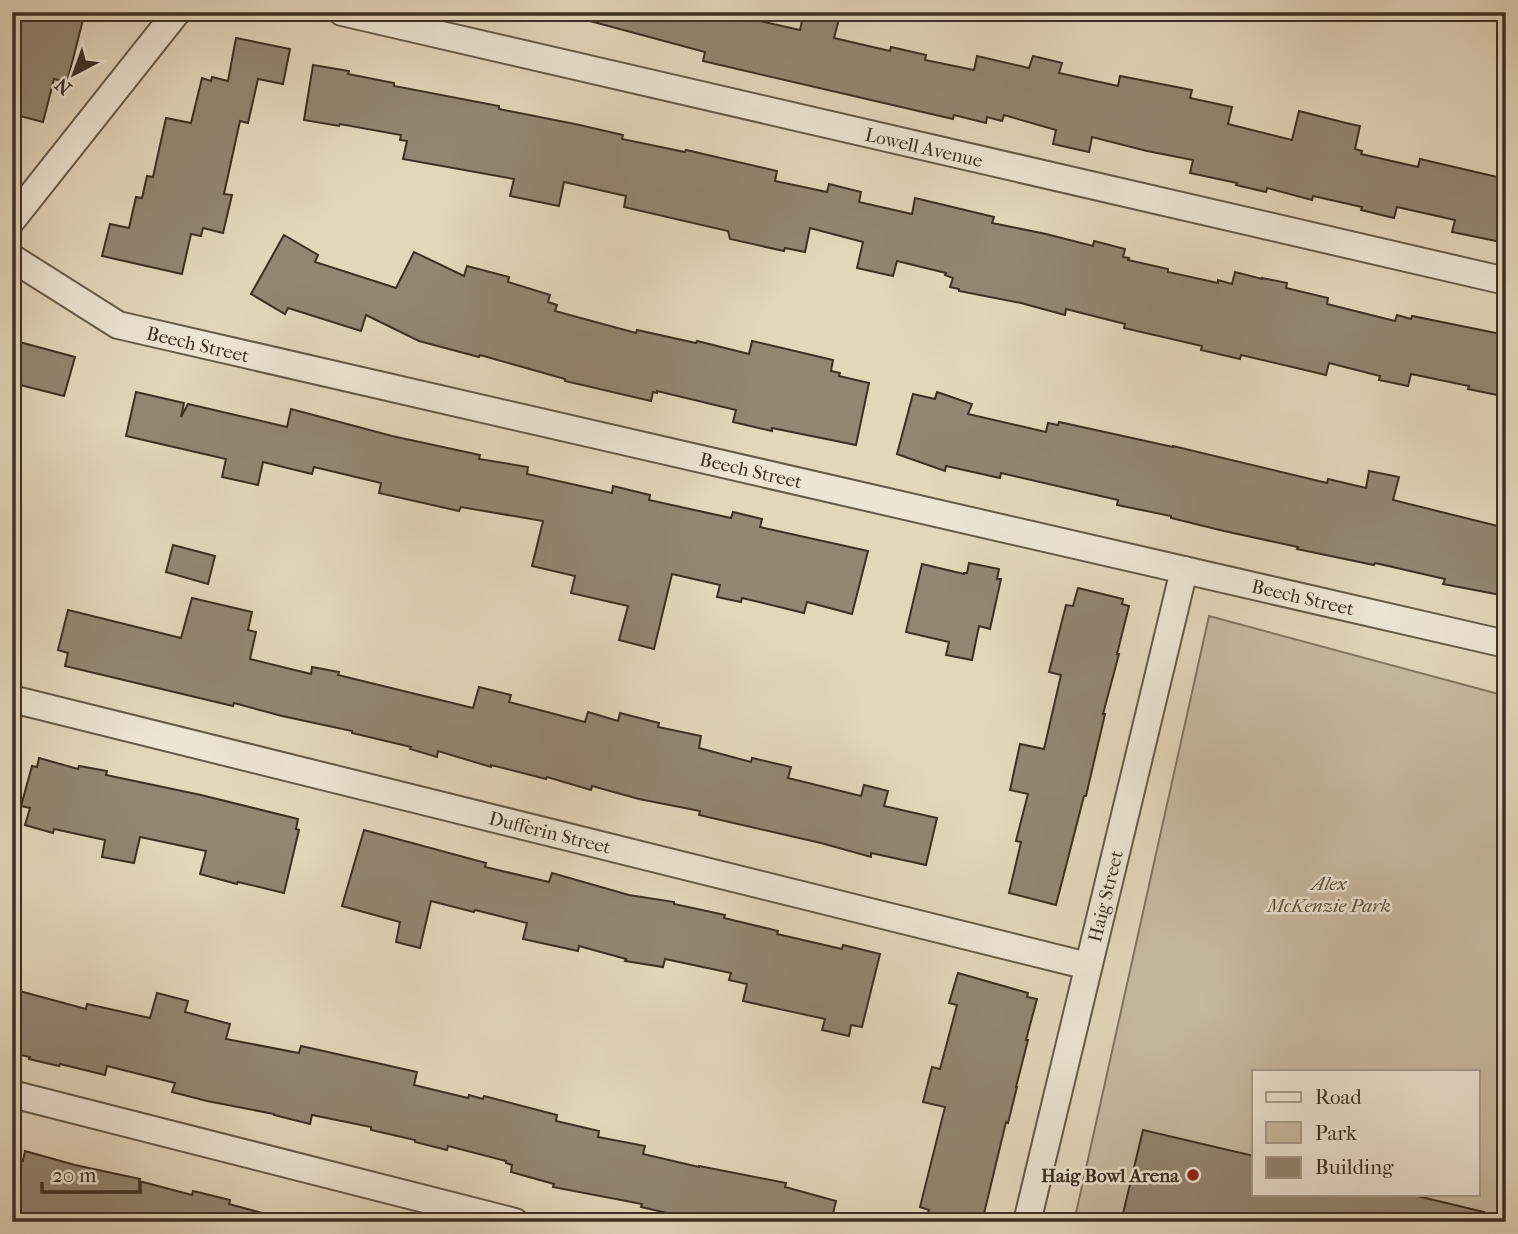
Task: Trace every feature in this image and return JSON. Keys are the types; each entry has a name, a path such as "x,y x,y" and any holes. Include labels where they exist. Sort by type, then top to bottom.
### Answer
{"street":[{"path":"12,220 177,12"},
{"name":"Lowell Avenue","path":"342,12 1506,281"},
{"name":"Beech Street","path":"12,258 118,325 1506,644"},
{"name":"Haig Street","path":"1027,1222 1184,570"},
{"name":"Dufferin Street","path":"12,699 1088,965"},
{"path":"12,1094 515,1222"}],"green space":[{"name":"Alex McKenzie Park","path":"1209,616 1506,696 1506,1222 1074,1222"}],"building":[{"path":"23,12 85,12 67,82 54,79 43,122 12,114 12,34 18,36"},
{"path":"592,12 720,12 800,30 804,12 811,12 839,19 834,38 890,51 891,47 926,55 925,60 974,70 977,56 1029,68 1033,56 1062,63 1059,73 1118,86 1120,76 1192,90 1190,98 1232,107 1228,124 1292,140 1299,111 1360,126 1355,149 1362,151 1361,154 1418,167 1420,159 1506,179 1506,243 1452,232 1455,220 1397,207 1394,218 1361,210 1362,207 1313,196 1312,200 1267,188 1266,192 1236,185 1237,183 1190,173 1193,160 1092,137 1089,152 1053,144 1056,130 1004,115 1002,121 987,117 986,123 954,115 953,119 703,61 705,52 590,21"},
{"path":"236,38 290,49 283,84 258,79 248,123 240,121 224,194 232,195 223,233 203,228 201,236 191,234 182,274 102,256 110,224 129,228 136,197 142,198 147,176 153,177 166,118 191,123 202,78 211,81 212,77 228,81"},
{"path":"313,65 349,71 348,74 394,83 394,86 499,106 499,109 623,135 622,139 685,152 686,150 777,171 775,181 827,192 829,184 861,192 859,202 912,214 915,198 994,217 992,223 1093,246 1094,241 1125,249 1123,257 1129,258 1128,260 1168,269 1168,272 1232,284 1235,272 1287,283 1286,288 1328,298 1327,304 1395,321 1397,315 1411,319 1412,316 1506,335 1506,374 1502,396 1411,374 1408,386 1379,380 1380,376 1329,363 1326,375 1241,355 1240,359 1201,350 1202,346 1124,328 1125,324 1066,309 1065,315 959,291 950,287 953,278 945,275 946,273 897,261 893,276 857,268 863,242 810,228 805,252 785,248 784,251 730,239 728,231 624,207 626,196 564,182 559,206 510,196 514,179 403,159 407,141 400,140 401,135 304,120"},
{"path":"284,235 318,255 315,262 396,288 414,252 464,276 467,266 509,277 508,282 550,295 548,302 557,305 555,311 636,333 637,330 696,343 697,341 749,354 752,341 833,360 831,371 840,373 839,376 869,383 856,445 733,422 736,410 657,391 653,392 651,401 565,381 480,355 479,357 419,341 366,315 361,331 288,308 285,314 251,294"},
{"path":"12,340 75,357 64,396 12,383"},
{"path":"136,392 184,403 181,417 188,404 287,427 291,409 392,436 480,455 479,459 528,467 527,474 612,493 613,486 650,495 649,500 731,518 733,512 762,519 760,527 868,551 852,614 807,602 804,613 742,598 741,602 717,597 720,585 672,574 654,649 619,640 628,606 571,593 575,576 532,566 543,521 461,507 459,511 379,493 381,483 314,467 312,474 263,462 258,485 222,477 226,459 126,436"},
{"path":"937,392 972,404 968,414 1046,432 1048,423 1058,425 1059,422 1327,483 1328,479 1366,488 1369,471 1399,477 1393,500 1506,528 1506,596 1443,584 1445,579 1375,563 1374,565 1297,549 1298,547 1117,505 1118,500 1001,473 1000,478 946,466 945,471 897,454 913,394 935,399"},
{"path":"173,545 215,556 208,584 166,572"},
{"path":"969,563 999,569 997,579 1001,579 990,629 979,626 972,660 946,655 949,642 906,632 922,564 964,574 967,573"},
{"path":"1078,588 1123,599 1122,604 1129,606 1086,796 1056,905 1009,893 1021,842 1016,841 1028,794 1010,790 1020,744 1044,749 1061,675 1049,672 1066,605 1073,606"},
{"path":"192,598 252,612 248,630 256,632 250,659 311,674 312,667 339,672 338,675 473,708 479,687 511,695 509,702 585,722 588,712 618,721 620,713 659,723 658,727 701,736 699,748 751,762 752,758 791,767 788,778 861,796 864,785 888,791 884,806 937,818 926,865 871,853 871,857 699,815 700,811 592,786 591,790 547,777 546,779 491,767 438,751 437,757 352,731 65,666 68,653 58,650 68,610 181,638"},
{"path":"39,758 78,769 79,766 107,771 106,775 298,819 296,829 299,830 284,893 200,874 206,851 140,837 134,863 102,857 105,840 54,829 53,833 25,825 30,808 21,806 32,766 37,767"},
{"path":"364,830 486,863 485,867 549,882 552,873 629,895 674,902 725,915 724,918 778,931 777,934 842,949 843,945 880,954 862,1027 851,1025 849,1036 822,1030 825,1019 743,1001 747,984 729,980 731,973 665,959 663,967 625,961 626,959 579,946 578,951 523,939 527,923 431,901 420,948 396,942 400,922 342,906"},
{"path":"958,973 1028,993 1027,997 1037,999 982,1222 940,1222 926,1218 929,1210 920,1207 945,1107 923,1102 932,1067 940,1069 957,1005 949,1003"},
{"path":"12,989 86,1009 87,1004 150,1018 157,993 188,1001 185,1012 230,1024 226,1039 299,1053 301,1046 417,1072 414,1085 468,1098 469,1095 483,1099 484,1096 557,1115 556,1121 599,1131 598,1137 645,1146 643,1154 786,1183 785,1187 836,1201 831,1222 706,1222 641,1207 642,1204 553,1187 554,1184 511,1172 512,1165 506,1161 448,1146 447,1150 415,1142 371,1130 371,1127 312,1115 310,1124 172,1092 175,1083 107,1066 105,1075 29,1059 30,1057 12,1053"},
{"name":"Haig Bowl Arena","path":"1143,1130 1252,1156 1252,1196 1417,1196 1484,1212 1482,1222 1121,1222"},
{"path":"25,1151 140,1179 139,1181 192,1195 193,1191 230,1200 229,1204 262,1213 260,1222 35,1222 12,1216 12,1159 23,1161"}],"place":[{"name":"Haig Bowl Arena","path":"1193,1175"}]}
